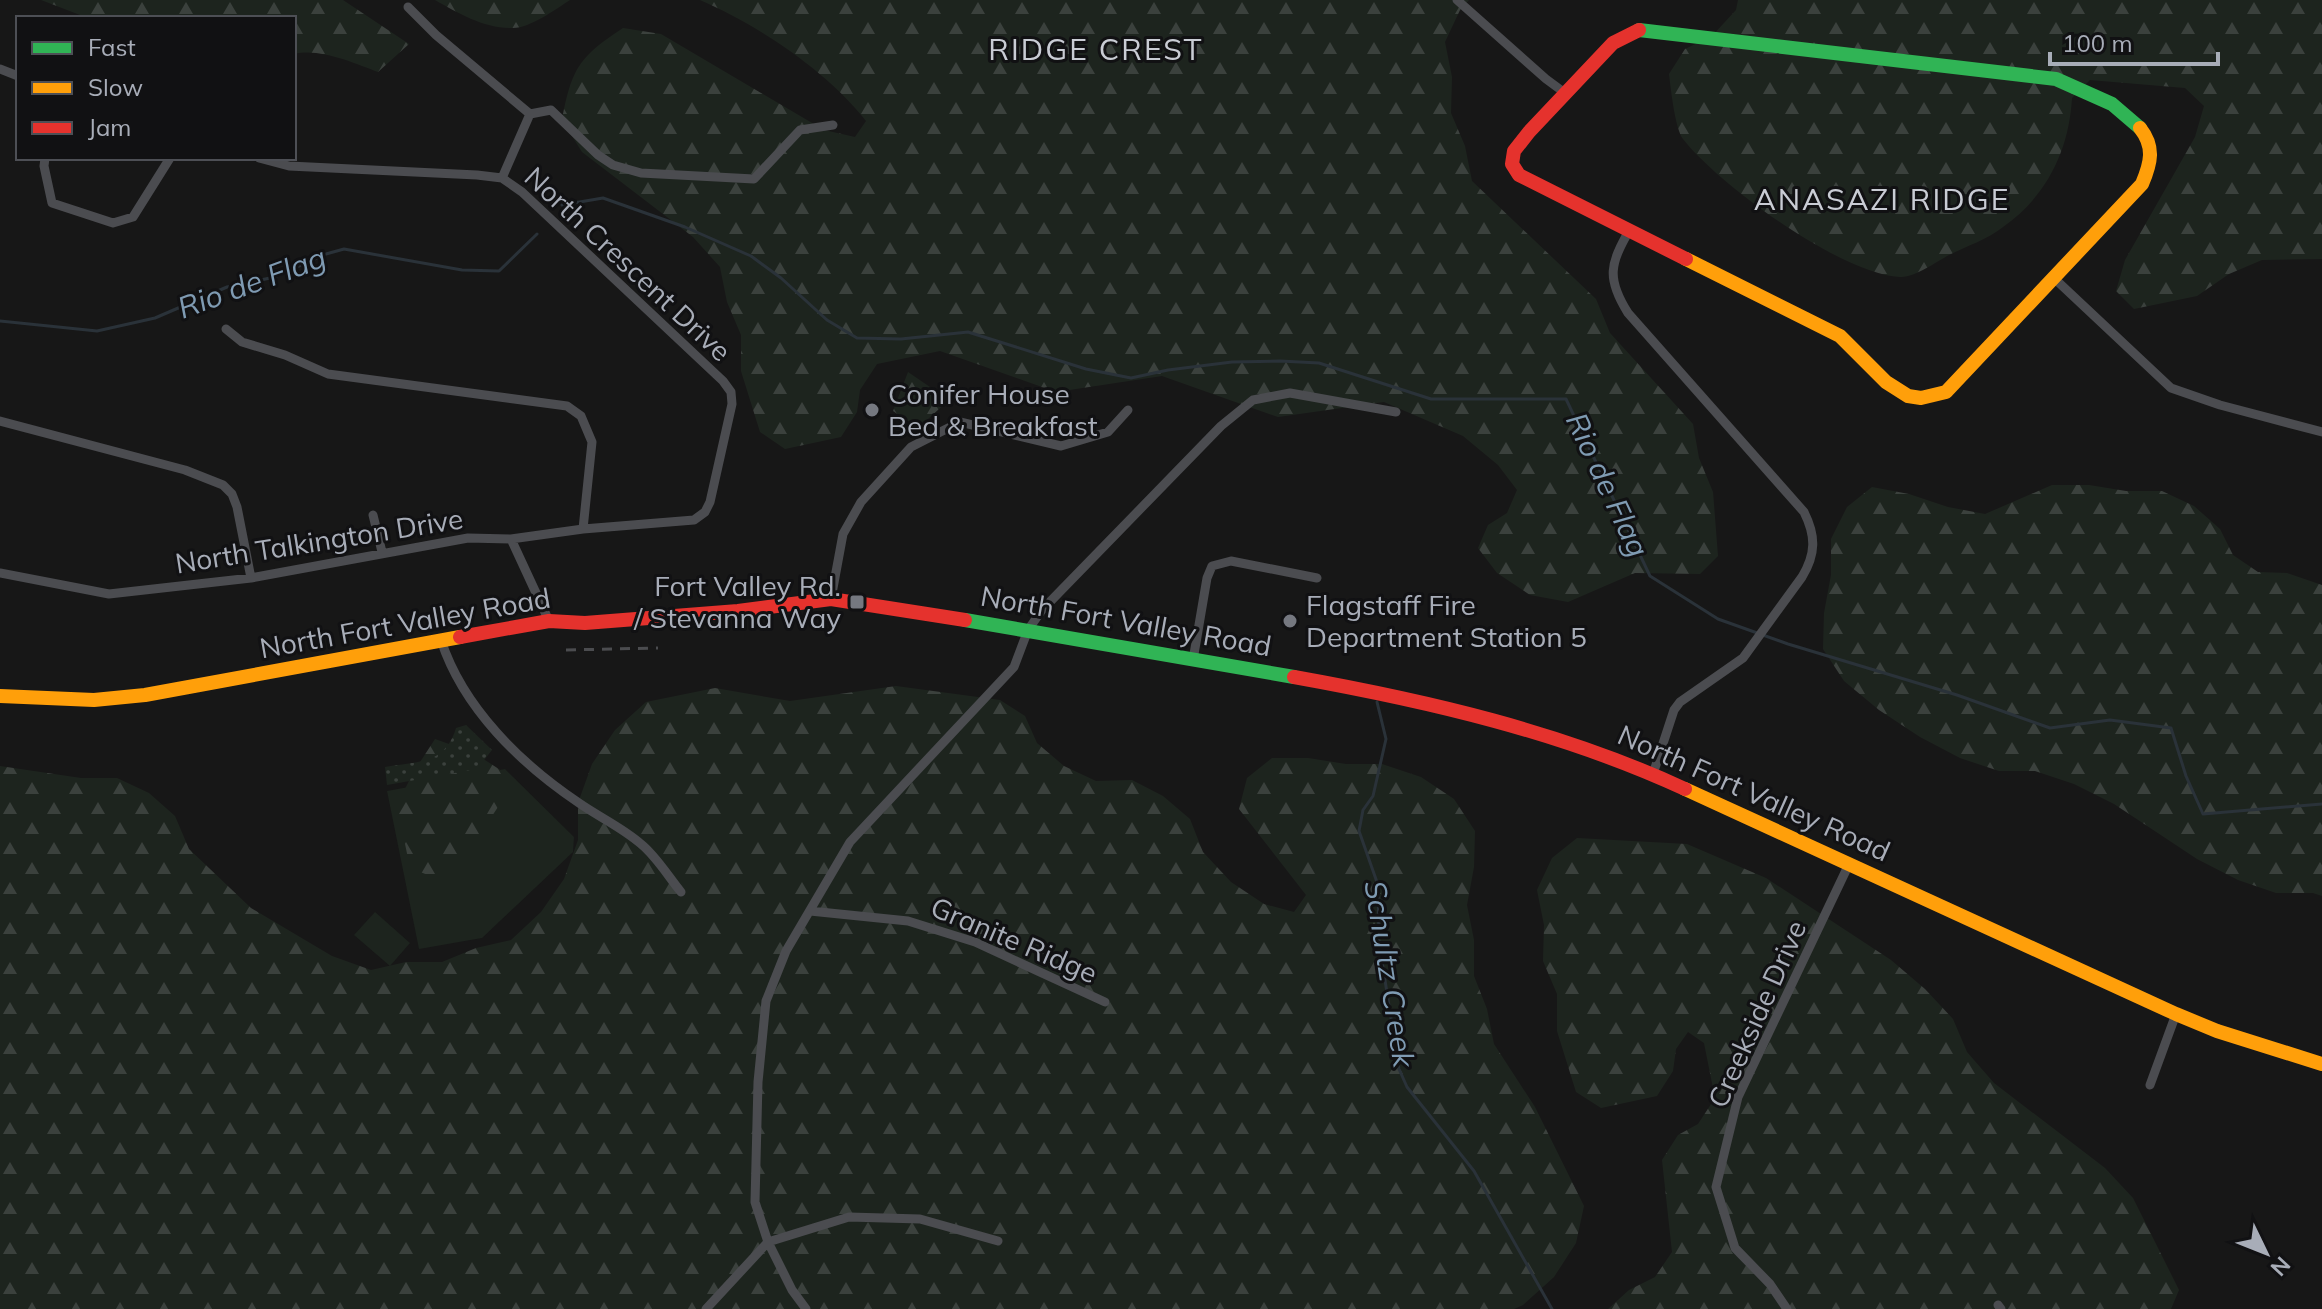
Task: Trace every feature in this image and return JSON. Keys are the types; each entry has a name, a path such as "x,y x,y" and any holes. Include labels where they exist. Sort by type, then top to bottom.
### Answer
{"main road":[{"path":"1639,30 2041,77 2079,86 2132,117 2144,130 2151,147 2151,165 2142,184 2056,280 1958,382 1946,392 1921,398 1896,390 1840,336 1630,229 1529,181 1519,175 1512,164 1514,151 1565,93 1613,43 1639,30"},
{"name":"North Fort Valley Road","path":"0,696 94,700 145,695 549,621 585,623 738,611 831,599 929,612 1356,688 1479,716 1600,754 1653,774 1850,862 2176,1014 2217,1031 2322,1064"}],"street":[{"path":"1457,0 1565,93"},
{"path":"408,7 436,35 530,114"},
{"path":"530,114 551,110 598,155 613,165 641,173 732,179 754,179 800,130 833,125"},
{"path":"502,178 530,114"},
{"path":"45,160 52,203 113,223 133,217 169,160"},
{"name":"North Crescent Drive","path":"266,160 289,166 502,178 522,192 723,381 731,392 732,404 710,502 705,512 694,520"},
{"path":"1630,229 1618,250 1611,274 1616,294 1628,313 1804,512 1812,529 1814,548 1810,563 1743,658 1680,702 1674,710 1653,774"},
{"path":"2056,280 2171,388 2220,405 2322,432"},
{"path":"226,329 242,342 285,355 328,374 567,406 581,416 589,428 592,442 583,529"},
{"path":"806,1309 792,1290 768,1242 755,1202 758,1082 766,1001 786,951 850,842 1014,667 1028,630 1042,610 1221,426 1253,400 1290,393 1396,412"},
{"path":"831,599 843,534 861,502 911,447 960,422 1061,446 1108,432 1128,410"},
{"path":"0,421 185,470 223,485 232,494 237,507 251,578"},
{"path":"373,515 382,552"},
{"name":"North Talkington Drive","path":"0,573 109,594 251,578 468,538 511,539 583,529 694,520"},
{"path":"511,539 549,621"},
{"path":"1193,660 1207,578 1212,566 1231,561 1317,578"},
{"path":"441,640 446,655 479,712 527,764 642,844 681,892"},
{"name":"Creekside Drive","path":"1787,1309 1770,1284 1735,1248 1716,1187 1738,1097 1850,862"},
{"name":"Granite Ridge","path":"810,911 908,921 975,942 1105,1002"},
{"path":"2150,1085 2176,1014"},
{"path":"706,1309 768,1242 849,1217 920,1219 998,1241"}],"green space":[{"path":"41,0 343,0 409,44 378,72 326,55 296,54 296,16 83,16"},
{"path":"435,0 570,0 535,22 503,28 462,15"},
{"path":"700,0 1469,0 1460,10 1445,42 1452,77 1451,113 1465,146 1472,181 1596,299 1610,333 1693,424 1699,458 1713,492 1718,556 1700,574 1635,573 1568,602 1530,595 1497,573 1478,548 1488,525 1507,513 1517,490 1498,465 1463,436 1384,402 1278,417 1162,376 1056,392 940,351 877,364 860,390 857,412 841,437 785,449 760,432 741,371 741,335 727,302 720,267 693,237 582,152 562,120 580,65 596,47 623,28 661,34 824,130 855,137 866,121 812,67 745,22"},
{"path":"1738,0 2322,0 2322,259 2262,260 2229,274 2197,296 2134,309 2116,291 2125,260 2195,137 2204,106 2185,88 2090,80 2072,98 2066,136 2053,170 2032,201 2003,227 1906,277 1875,272 1846,261 1752,202 1700,158 1680,134 1669,74 1685,49 1712,36 1736,10"},
{"path":"908,372 949,400 918,428 893,411"},
{"path":"2052,485 2162,491 2194,506 2220,529 2233,555 2258,572 2287,573 2322,585 2322,896 2313,893 2276,893 2238,880 2197,859 2114,804 2074,784 2035,771 1999,771 1960,758 1879,710 1844,681 1823,649 1824,613 1831,575 1831,539 1847,507 1872,487 1985,514"},
{"path":"896,686 1000,700 1025,716 1037,743 1064,766 1096,781 1132,780 1163,796 1190,819 1203,852 1231,882 1264,904 1294,912 1306,895 1239,809 1247,778 1272,758 1382,764 1421,777 1454,799 1475,831 1474,867 1467,905 1474,940 1474,976 1487,1009 1494,1044 1535,1107 1584,1206 1576,1243 1554,1277 1523,1305 1514,1309 0,1309 0,766 81,778 117,778 149,793 175,816 189,849 251,908 332,956 371,970 406,962 442,962 476,948 511,940 541,912 564,879 578,840 578,803 592,764 615,730 646,702 715,688 790,701"},
{"path":"466,725 492,750 477,769 387,785 385,767 419,762 437,755 445,749 456,728"},
{"path":"435,739 474,753 516,780 460,864 433,877 410,868 397,805"},
{"path":"505,769 574,837 573,852 482,938 419,949 387,791"},
{"path":"1577,838 1687,844 1766,878 1891,960 1925,989 1953,1019 1967,1052 1994,1083 2105,1168 2133,1198 2179,1290 2171,1309 1608,1309 1629,1290 1655,1277 1672,1252 1662,1160 1678,1135 1698,1124 1715,1098 1704,1043 1688,1032 1676,1049 1673,1071 1657,1096 1601,1108 1576,1092 1557,1031 1557,994 1543,961 1544,925 1537,890 1552,858"},
{"path":"375,912 410,943 390,966 354,935"}],"waterway":[{"name":"Rio de Flag","path":"562,205 603,198 685,227 751,256 781,278 827,320 857,338 901,339 968,332 1086,369 1131,378 1232,362 1280,361 1319,363 1431,399 1566,399 1650,576 1718,619 2050,728 2110,720 2171,728 2186,776 2203,814 2322,804"},
{"name":"Rio de Flag","path":"0,321 97,331 155,318 227,287 275,277 344,249 462,270 499,271 537,234"},
{"name":"Schultz Creek","path":"1377,702 1386,739 1373,796 1363,810 1359,831 1378,885 1379,942 1399,1069 1407,1087 1474,1171 1552,1309"}],"railway":[{"path":"566,650 658,648"}],"traffic: fast":[{"path":"1639,30 2056,79 2112,104 2140,128"},
{"path":"965,620 1294,677"}],"traffic: slow":[{"path":"1686,259 1840,336 1886,382 1908,396 1921,398 1946,392 2142,184 2148,169 2150,149 2140,128"},
{"path":"0,696 94,700 145,695 460,637"},
{"path":"1685,789 2176,1014 2217,1031 2322,1064"}],"traffic: jam":[{"path":"1639,30 1613,43 1529,132 1514,151 1512,164 1519,175 1686,259"},
{"path":"460,637 549,621 585,623 738,611 831,599 965,620"},
{"path":"1294,677 1444,708 1543,735 1685,789"}],"place":[{"name":"Conifer House Bed & Breakfast","path":"872,410"},
{"name":"Fort Valley Rd. / Stevanna Way","path":"857,602"},
{"name":"Flagstaff Fire Department Station 5","path":"1290,621"}],"district":[{"name":"RIDGE CREST","path":"1096,50"},
{"name":"ANASAZI RIDGE","path":"1882,200"}]}
